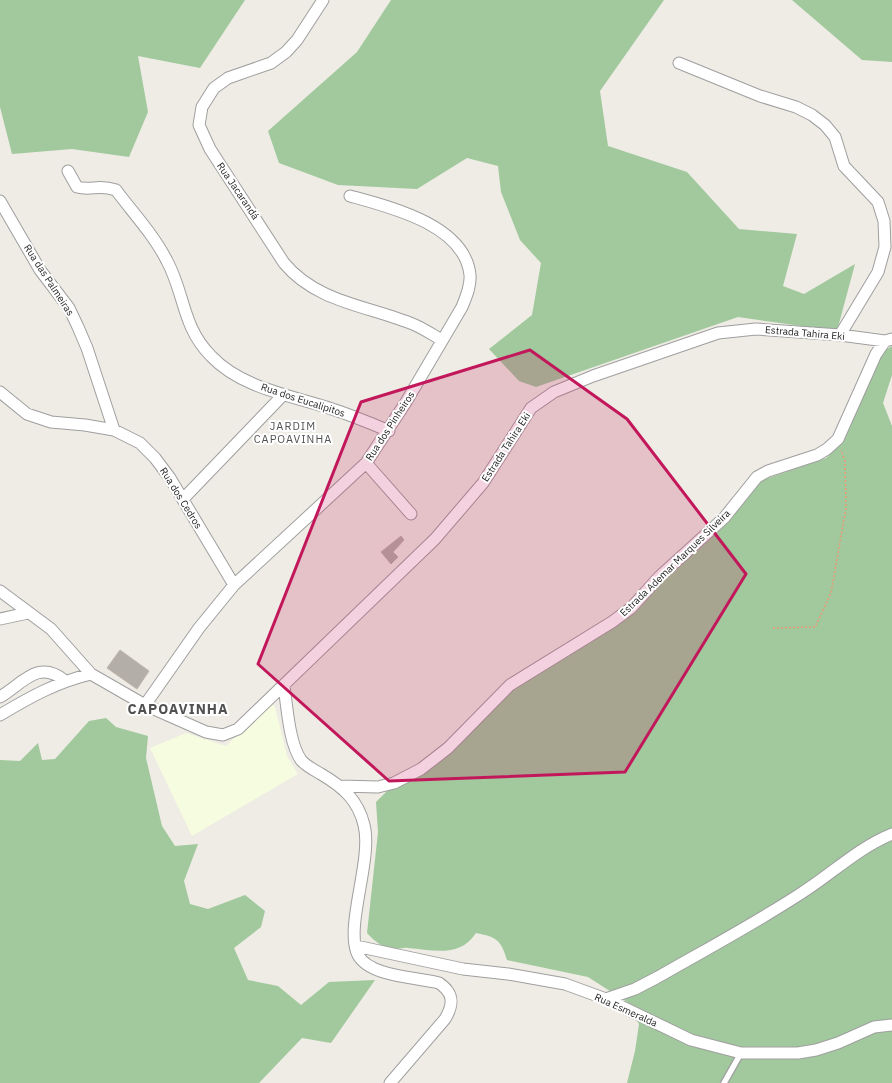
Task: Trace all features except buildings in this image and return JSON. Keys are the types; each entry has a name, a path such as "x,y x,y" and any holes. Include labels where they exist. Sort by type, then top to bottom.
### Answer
{"street":[{"name":"Rua Jacarandá","path":"323,0 297,40 286,52 271,63 228,78 214,88 202,107 199,124 210,149 284,263 295,276 328,297 416,325 442,340"},
{"path":"679,63 760,96 796,107 825,124 835,137 844,166 878,202 884,221 884,240 878,272 840,335"},
{"name":"Rua dos Eucalipitos","path":"68,172 77,187 84,189 104,186 116,190 167,261 176,280 189,324 199,342 212,357 229,371 283,395 338,411 389,431"},
{"name":"Rua dos Pinheiros","path":"145,705 199,628 234,584 366,463 389,431 462,307 468,291 470,276 467,260 460,247 445,234 427,223 388,207 350,196"},
{"name":"Rua das Palmeiras","path":"0,201 40,270 69,308 87,348 114,430"},
{"name":"Estrada Tahira Eki","path":"0,591 51,629 91,674 145,705 185,724 206,732 223,734 238,729 435,539 483,483 531,408 554,392 593,376 718,333 756,329 889,340"},
{"name":"Estrada Ademar Marques Silveira","path":"340,786 383,786 407,778 421,769 448,748 510,685 612,622 631,608 665,571 724,518 757,477 768,471 817,455 827,449 838,439 876,354 889,340"},
{"name":"Rua dos Cedros","path":"0,392 27,414 51,422 85,425 114,430 140,443 170,478 234,584"},
{"path":"183,499 283,395"},
{"path":"366,463 411,514"},
{"path":"0,619 28,613"},
{"path":"0,697 31,675 41,671 58,675 64,680"},
{"path":"0,714 44,689 64,680 91,674"},
{"path":"284,686 292,735 296,749 302,760 310,767 340,786 356,803 365,827 365,853 355,925 358,955 372,968 439,983 451,994 450,1010 445,1019 390,1083"},
{"path":"606,999 635,989 658,977 801,894 845,860 892,834"},
{"name":"Rua Esmeralda","path":"356,946 456,968 565,984 606,999 691,1040 742,1053 798,1053 816,1050 838,1043 874,1027 892,1025"}],"lane":[{"path":"724,1083 742,1053"}],"path":[{"path":"773,628 815,627 831,593 846,508 845,461 838,439"}],"highlighted area":[{"path":"530,350 627,419 746,574 625,772 389,781 258,664 361,402"}],"shaded area":[{"path":"272,704 275,707 287,756 298,774 192,836 150,748 186,733 226,746"}],"green space":[{"path":"0,0 245,0 200,68 138,56 148,112 129,157 72,149 12,154 0,107"},
{"path":"391,0 664,0 600,91 608,146 687,172 739,229 797,234 783,286 804,294 855,264 837,331 738,317 536,387 519,381 489,349 532,315 541,263 520,240 501,192 498,166 467,158 417,189 338,185 279,163 268,131 357,52"},
{"path":"792,0 892,0 892,62 862,60"},
{"path":"892,346 892,375 883,403 892,426 892,1083 627,1083 635,1051 639,1024 627,1002 588,977 507,960 503,948 497,940 489,936 476,933 470,941 462,946 445,951 406,948 392,949 387,948 372,938 367,933 378,832 376,802 388,790 424,770 513,685 608,629 760,481 826,458 844,441 855,412 884,351"},
{"path":"106,718 116,727 148,736 146,758 162,826 175,846 198,844 184,881 190,904 208,909 245,895 265,911 261,927 234,948 248,980 278,986 301,1005 329,982 375,980 331,1043 302,1038 259,1083 0,1083 0,760 20,761 38,743 42,760 55,759 89,721"}],"district":[{"name":"JARDIM CAPOAVINHA","path":"293,432"},
{"name":"CAPOAVINHA","path":"178,709"}]}
